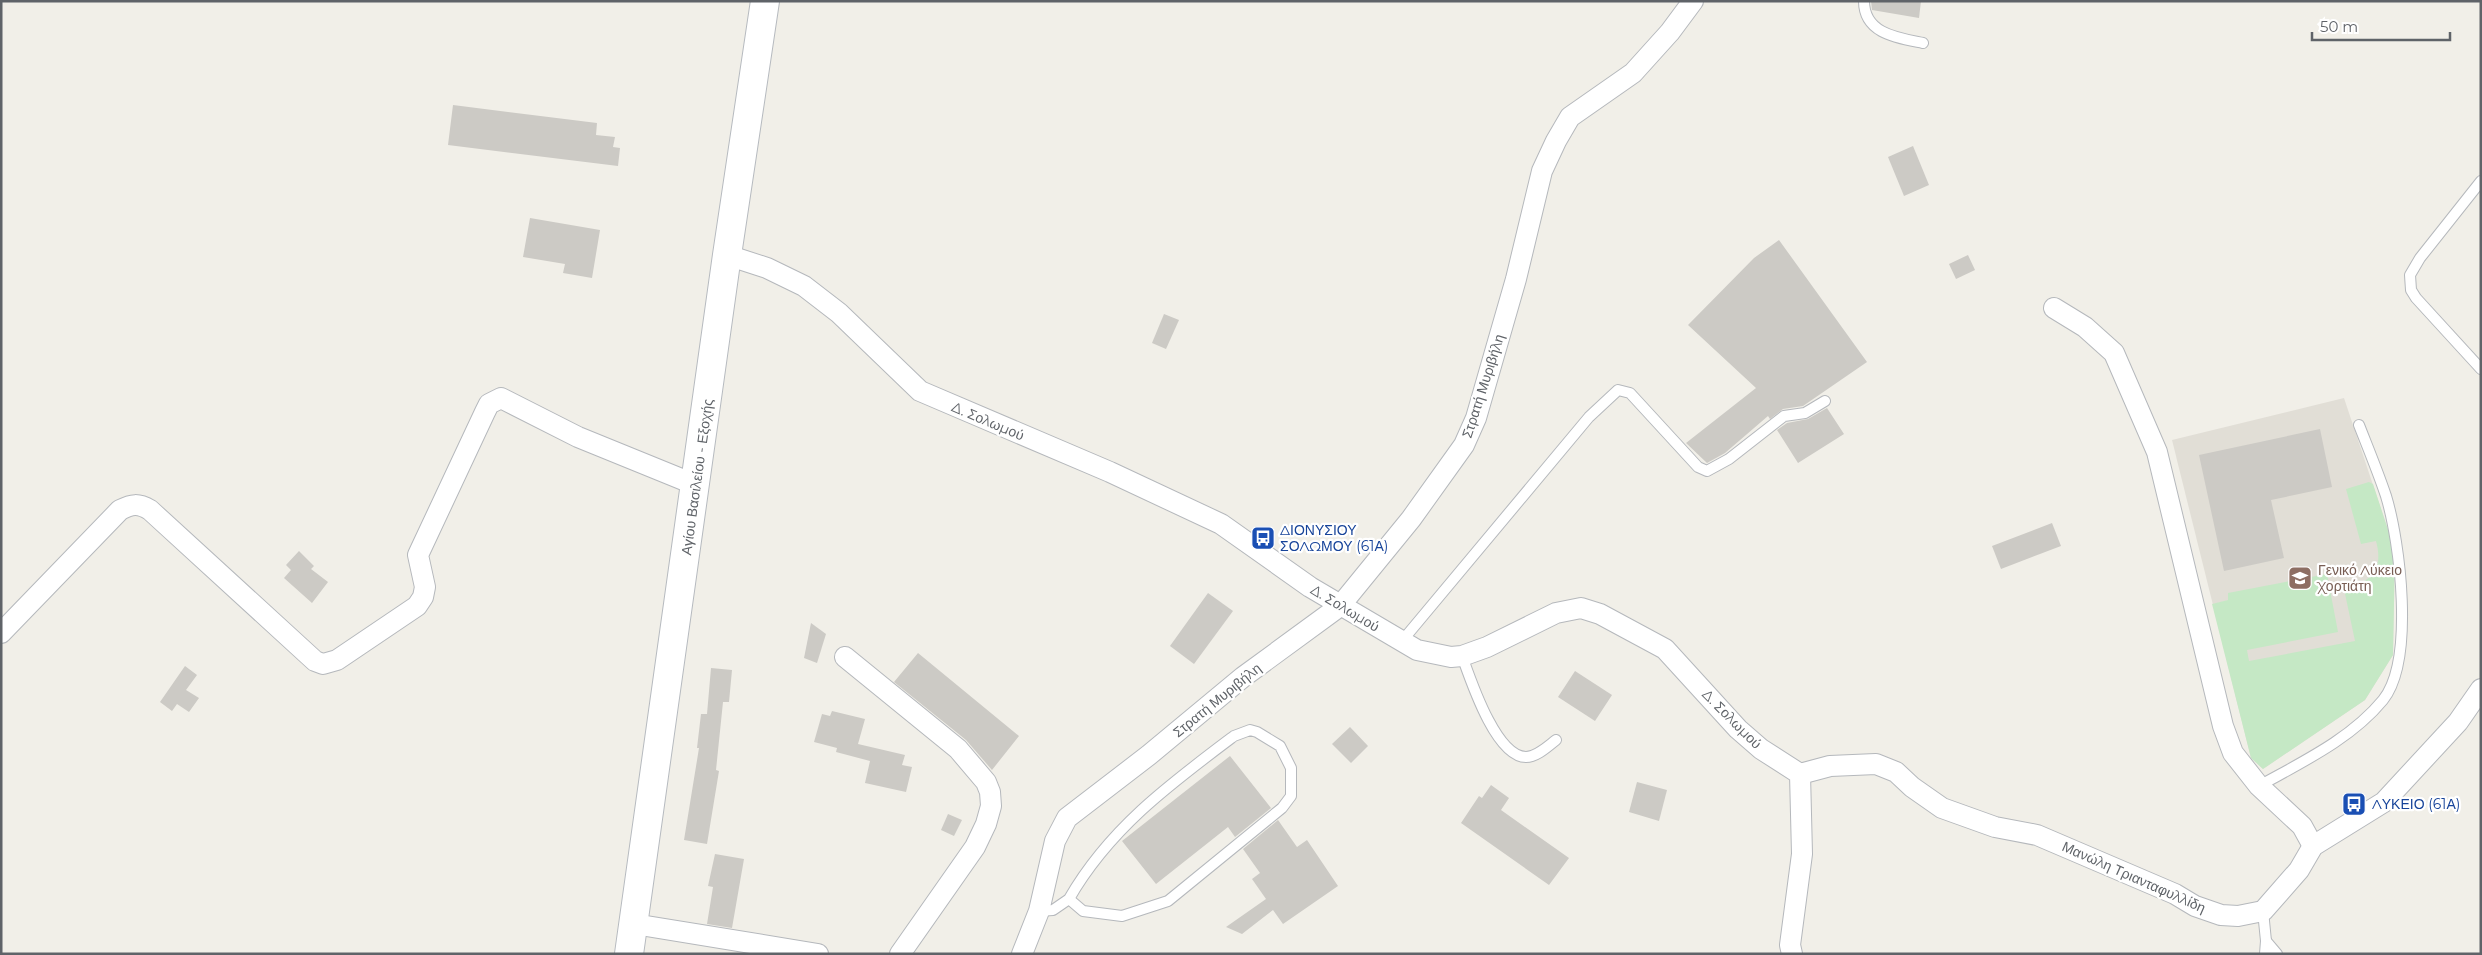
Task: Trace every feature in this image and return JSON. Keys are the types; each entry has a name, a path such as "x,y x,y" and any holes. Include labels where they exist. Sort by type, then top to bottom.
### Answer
{"main road":[{"name":"Αγίου Βασιλείου - Εξοχής","path":"629,954 727,255 765,1"}],"street":[{"name":"Στρατή Μυριβήλη","path":"1022,954 1039,911 1055,841 1067,818 1149,755 1243,678 1340,606 1411,519 1464,445 1476,418 1516,279 1542,171 1556,141 1570,117 1593,98 1634,73 1670,32 1693,1"},
{"name":"Δ. Σολωμού","path":"727,255 767,268 804,286 839,313 920,391 1110,472 1221,524 1283,569 1340,606 1417,650 1438,655 1462,656 1486,648 1556,613 1581,608 1600,614 1665,649 1738,729 1761,749 1800,774"},
{"path":"2054,308 2086,327 2114,353 2157,452 2222,726 2232,753 2259,786 2302,826 2313,846"},
{"path":"1,633 120,510 133,504 142,505 150,510 315,661 323,664 337,660 416,606 423,597 425,587 418,555 485,412 496,400 501,398 578,437 696,485"},
{"path":"845,657 958,749 986,782 990,792 991,806 986,824 975,847 900,954"},
{"path":"2263,911 2299,870 2313,846 2384,802 2458,722 2481,689"},
{"name":"Μανώλη Τριανταφυλλίδη","path":"1800,774 1830,766 1876,764 1896,772 1912,787 1942,808 1995,826 2037,835 2175,894 2195,906 2221,914 2238,916 2263,911"},
{"path":"1792,954 1790,945 1802,854 1800,774"},
{"path":"634,924 818,954"}],"lane":[{"path":"1864,1 1867,18 1873,26 1888,35 1923,43"},
{"path":"2481,181 2420,258 2409,279 2411,290 2416,298 2481,369"},
{"path":"1402,641 1589,417 1618,390 1630,393 1698,467 1707,471 1729,459 1784,416 1805,413 1825,401"},
{"path":"2259,786 2312,756 2358,726 2384,699 2397,673 2402,636 2398,548 2386,496 2358,425"},
{"path":"1462,656 1479,699 1501,742 1509,750 1517,756 1528,758 1556,740"},
{"path":"1039,911 1052,910 1069,899 1085,872 1122,826 1234,736 1250,730 1257,732 1280,746 1291,768 1291,796 1282,808 1168,901 1122,916 1083,911 1069,899"},
{"path":"2263,911 2266,941 2265,954"},
{"path":"2266,941 2277,954"}],"shaded area":[{"name":"Γενικό Λύκειο Χορτιάτη","path":"2344,398 2395,551 2393,655 2365,700 2263,769 2251,758 2172,440"}],"green space":[{"path":"2369,482 2373,484 2395,551 2393,655 2365,700 2263,769 2251,758 2212,604 2228,600 2228,593 2327,574 2338,632 2247,650 2249,661 2355,641 2344,589 2362,583 2373,573 2377,567 2378,551 2376,541 2361,544 2346,489"}],"building":[{"path":"1871,1 1921,1 1919,18 1872,10"},
{"path":"453,105 597,123 596,135 615,137 613,147 620,148 618,166 448,145"},
{"path":"1913,146 1929,185 1904,196 1888,157"},
{"path":"530,218 600,230 592,278 563,273 565,264 523,257"},
{"path":"1779,240 1867,362 1803,406 1783,409 1770,419 1768,416 1725,453 1707,463 1686,443 1756,388 1688,325 1754,258"},
{"path":"1968,255 1975,270 1956,279 1949,264"},
{"path":"1164,314 1179,320 1166,349 1152,343"},
{"path":"1827,408 1844,434 1798,463 1777,430 1787,423 1808,419"},
{"path":"2320,429 2332,487 2271,500 2284,558 2224,571 2199,455"},
{"path":"2052,523 2061,546 2001,569 1992,546"},
{"path":"299,551 314,566 311,569 328,582 312,603 284,578 291,570 286,565"},
{"path":"1208,593 1233,611 1194,664 1170,646"},
{"path":"811,623 826,634 817,663 804,658"},
{"path":"918,653 1019,736 992,770 966,740 894,682"},
{"path":"185,666 197,675 186,690 199,698 189,712 177,704 172,711 160,702"},
{"path":"711,668 732,670 729,702 723,702 716,770 719,771 707,844 684,840 699,748 697,748 701,714 707,714"},
{"path":"1575,671 1612,695 1595,721 1558,697"},
{"path":"832,711 865,719 858,744 905,755 902,765 912,767 906,792 865,783 870,761 836,752 837,748 814,742 822,714 830,716"},
{"path":"1350,727 1368,746 1351,763 1332,744"},
{"path":"1230,756 1271,808 1235,837 1228,827 1156,884 1122,841"},
{"path":"1637,782 1667,790 1659,821 1629,812"},
{"path":"1491,785 1509,798 1501,810 1569,858 1549,885 1461,823 1479,796 1482,798"},
{"path":"948,814 962,820 954,836 941,830"},
{"path":"1278,820 1297,847 1307,840 1338,886 1283,924 1273,910 1242,934 1226,927 1266,899 1252,879 1260,873 1243,849"},
{"path":"715,854 744,859 732,928 707,924 713,887 708,886"}],"place":[{"name":"ΔΙΟΝΥΣΙΟΥ ΣΟΛΩΜΟΥ (61Α)","path":"1263,538"},
{"name":"Γενικό Λύκειο Χορτιάτη","path":"2300,578"},
{"name":"ΛΥΚΕΙΟ (61Α)","path":"2354,804"}]}
